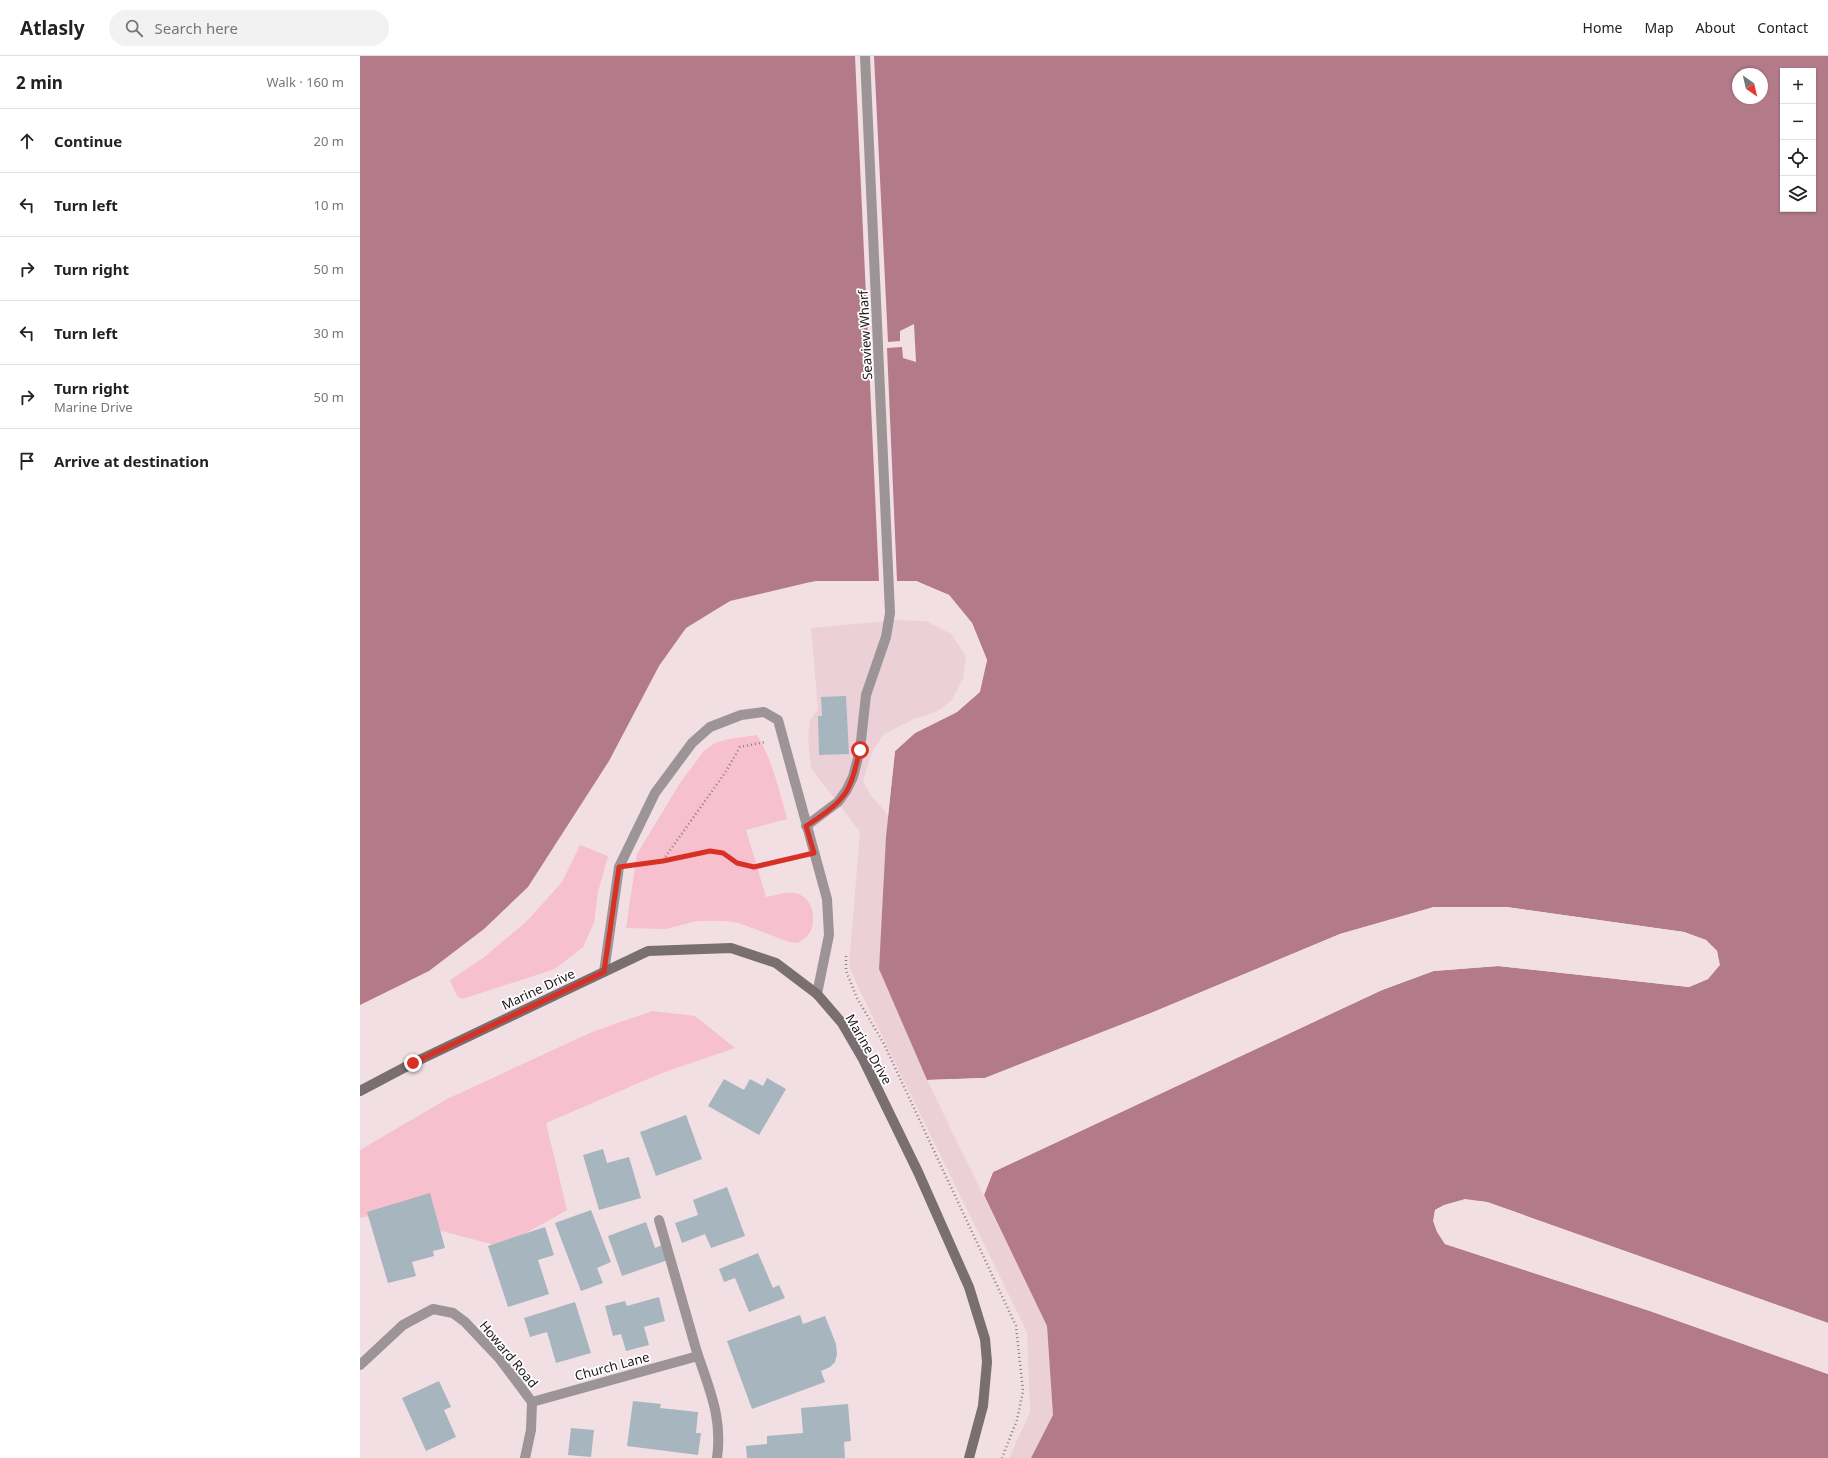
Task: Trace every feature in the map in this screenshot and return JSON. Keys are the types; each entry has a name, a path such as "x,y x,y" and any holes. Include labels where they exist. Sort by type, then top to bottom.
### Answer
{"main road":[{"name":"Marine Drive","path":"360,1091 413,1063 648,951 731,948 776,963 817,994 842,1024 863,1059 918,1172 969,1287 985,1339 987,1362 986,1387 983,1406 969,1458"}],"street":[{"name":"Seaview Wharf","path":"806,826 838,802 846,791 853,777 860,750 866,695 886,637 890,613 865,56"},
{"path":"604,972 619,867 655,793 692,744 710,727 741,715 764,712 778,720 827,899 828,935 817,994"},
{"path":"659,1220 698,1356 717,1411 719,1446 717,1458"},
{"name":"Howard Road","path":"360,1365 403,1325 433,1309 453,1313 465,1322 499,1358 532,1402 530,1430 525,1458"},
{"name":"Church Lane","path":"532,1402 698,1356"}],"path":[{"path":"663,861 725,773 740,746 784,739"},
{"path":"619,867 663,861 710,851 723,853 737,863 754,867 814,853"}],"shaded area":[{"path":"360,56 1828,56 1828,1323 1487,1202 1467,1201 1448,1204 1435,1210 1435,1220 1436,1228 1445,1244 1650,1311 1828,1374 1828,1458 1031,1458 1053,1415 1047,1326 984,1195 993,1172 1382,990 1434,971 1498,966 1689,987 1708,979 1719,965 1717,951 1706,940 1684,932 1506,907 1434,907 1340,934 1151,1013 985,1078 927,1080 879,969 886,837 895,751 915,733 957,712 979,692 987,660 972,623 949,595 916,581 806,583 730,601 686,628 659,666 609,761 528,887 484,929 429,971 360,1005"},
{"path":"898,620 926,621 951,634 966,656 963,679 951,701 936,712 914,719 884,734 873,750 863,781 870,794 888,815 879,969 927,1080 1047,1326 1053,1415 1031,1458 1009,1458 1030,1412 1027,1332 857,985 849,965 860,832 811,768 808,738 810,720 818,710 811,628"},
{"path":"757,735 763,745 771,765 787,819 746,830 766,897 791,893 800,894 808,901 812,911 813,922 808,935 798,943 789,942 739,923 725,921 697,921 666,929 626,928 637,854 680,783 704,751 715,743 729,739"},
{"path":"580,845 608,856 598,892 594,923 583,947 555,969 462,999 457,996 450,980 483,958 527,921 562,882"},
{"path":"652,1011 695,1016 735,1048 662,1073 546,1123 567,1210 502,1247 378,1214 360,1218 360,1150 447,1099 592,1032"}],"pier":[{"path":"855,56 874,56 888,342 900,341 900,331 914,324 916,362 903,358 902,347 887,348 897,581 916,581 949,595 972,623 987,660 980,692 957,712 915,733 895,751 888,815 886,813 893,750 914,731 956,710 978,691 984,660 970,624 948,597 916,583 816,583 806,585 806,583 816,581 879,581"},
{"path":"1434,907 1506,907 1684,932 1706,940 1717,951 1720,965 1708,979 1689,987 1498,966 1433,971 1382,990 993,1172 984,1195 983,1192 992,1170 1381,988 1433,969 1498,964 1689,985 1707,978 1717,964 1715,952 1705,942 1683,934 1506,909 1434,909 1340,936 1151,1015 986,1080 928,1082 927,1080 985,1078 1151,1013 1340,934"},
{"path":"1465,1199 1487,1202 1828,1323 1828,1325 1486,1204 1465,1201 1444,1207 1437,1211 1435,1220 1439,1231 1447,1242 1651,1309 1828,1371 1828,1374 1650,1311 1445,1244 1437,1232 1433,1221 1435,1210 1444,1205"}],"building":[{"path":"846,696 849,754 819,755 818,716 822,716 821,697"},
{"path":"767,1078 786,1089 759,1135 708,1106 724,1079 744,1090 750,1079 763,1086"},
{"path":"686,1115 702,1159 656,1176 640,1132"},
{"path":"603,1149 607,1163 629,1157 641,1198 599,1210 583,1155"},
{"path":"727,1187 745,1236 711,1248 705,1234 682,1243 675,1223 698,1215 693,1200"},
{"path":"430,1193 445,1248 433,1251 434,1256 412,1262 416,1276 388,1283 367,1212"},
{"path":"591,1210 611,1262 597,1268 603,1283 581,1291 555,1223"},
{"path":"646,1222 655,1248 662,1245 668,1260 622,1276 608,1236"},
{"path":"545,1227 554,1255 538,1260 549,1294 508,1307 488,1246"},
{"path":"758,1253 773,1288 779,1285 785,1298 749,1312 735,1278 724,1282 719,1269"},
{"path":"659,1297 665,1321 644,1327 649,1345 626,1351 621,1334 613,1336 605,1306 625,1301 627,1306"},
{"path":"575,1302 591,1353 556,1363 547,1332 530,1337 524,1318"},
{"path":"800,1315 803,1324 825,1316 836,1344 837,1354 835,1362 830,1367 821,1371 825,1382 752,1409 727,1341"},
{"path":"439,1381 451,1407 444,1410 456,1437 426,1451 402,1398"},
{"path":"633,1401 661,1404 660,1408 698,1412 696,1433 701,1433 698,1455 627,1446"},
{"path":"848,1404 851,1441 844,1442 845,1458 747,1458 746,1446 767,1444 767,1436 803,1433 801,1408"},
{"path":"571,1428 594,1430 591,1457 568,1455"}],"route":[{"path":"413,1063 604,972 619,867 663,861 710,851 723,853 737,863 754,867 814,853 806,826 838,802 846,791 853,777 860,750"}]}
